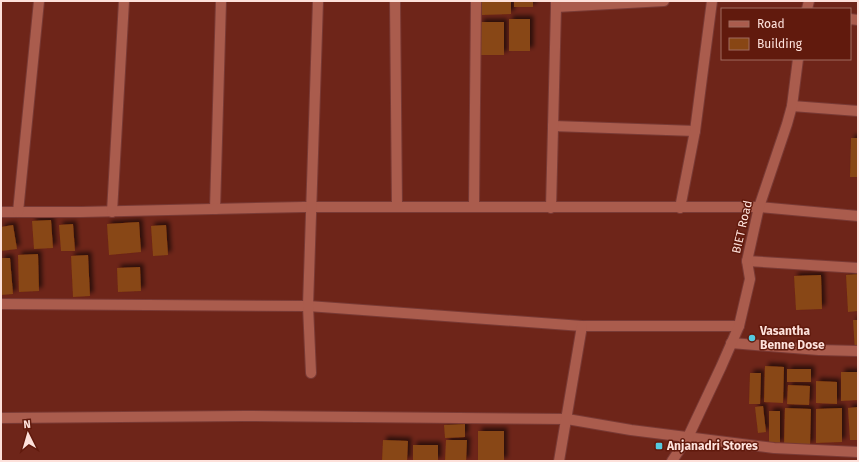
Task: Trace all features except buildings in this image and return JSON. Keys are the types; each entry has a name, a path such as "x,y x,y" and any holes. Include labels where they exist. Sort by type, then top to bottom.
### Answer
{"street":[{"path":"18,212 39,1"},
{"path":"112,212 124,1"},
{"path":"215,209 221,1"},
{"path":"311,373 308,306 318,1"},
{"path":"395,1 397,207"},
{"path":"474,207 476,1"},
{"path":"551,208 556,4 664,1"},
{"path":"680,208 694,131 712,1"},
{"name":"BIET Road","path":"672,461 688,437 739,326 750,279 747,261 759,208 792,106 798,60"},
{"path":"792,106 858,111"},
{"path":"553,126 694,131"},
{"path":"1,212 112,212 312,207 759,208 858,216"},
{"path":"747,261 858,268"},
{"path":"1,304 308,306 582,326 739,326"},
{"path":"559,461 582,326"},
{"path":"731,343 819,350 858,351"},
{"path":"1,418 243,416 567,419 631,430 774,448 858,452"}],"place":[{"name":"Vasantha Benne Dose","path":"752,338"},
{"name":"Anjanadri Stores","path":"659,446"}]}
